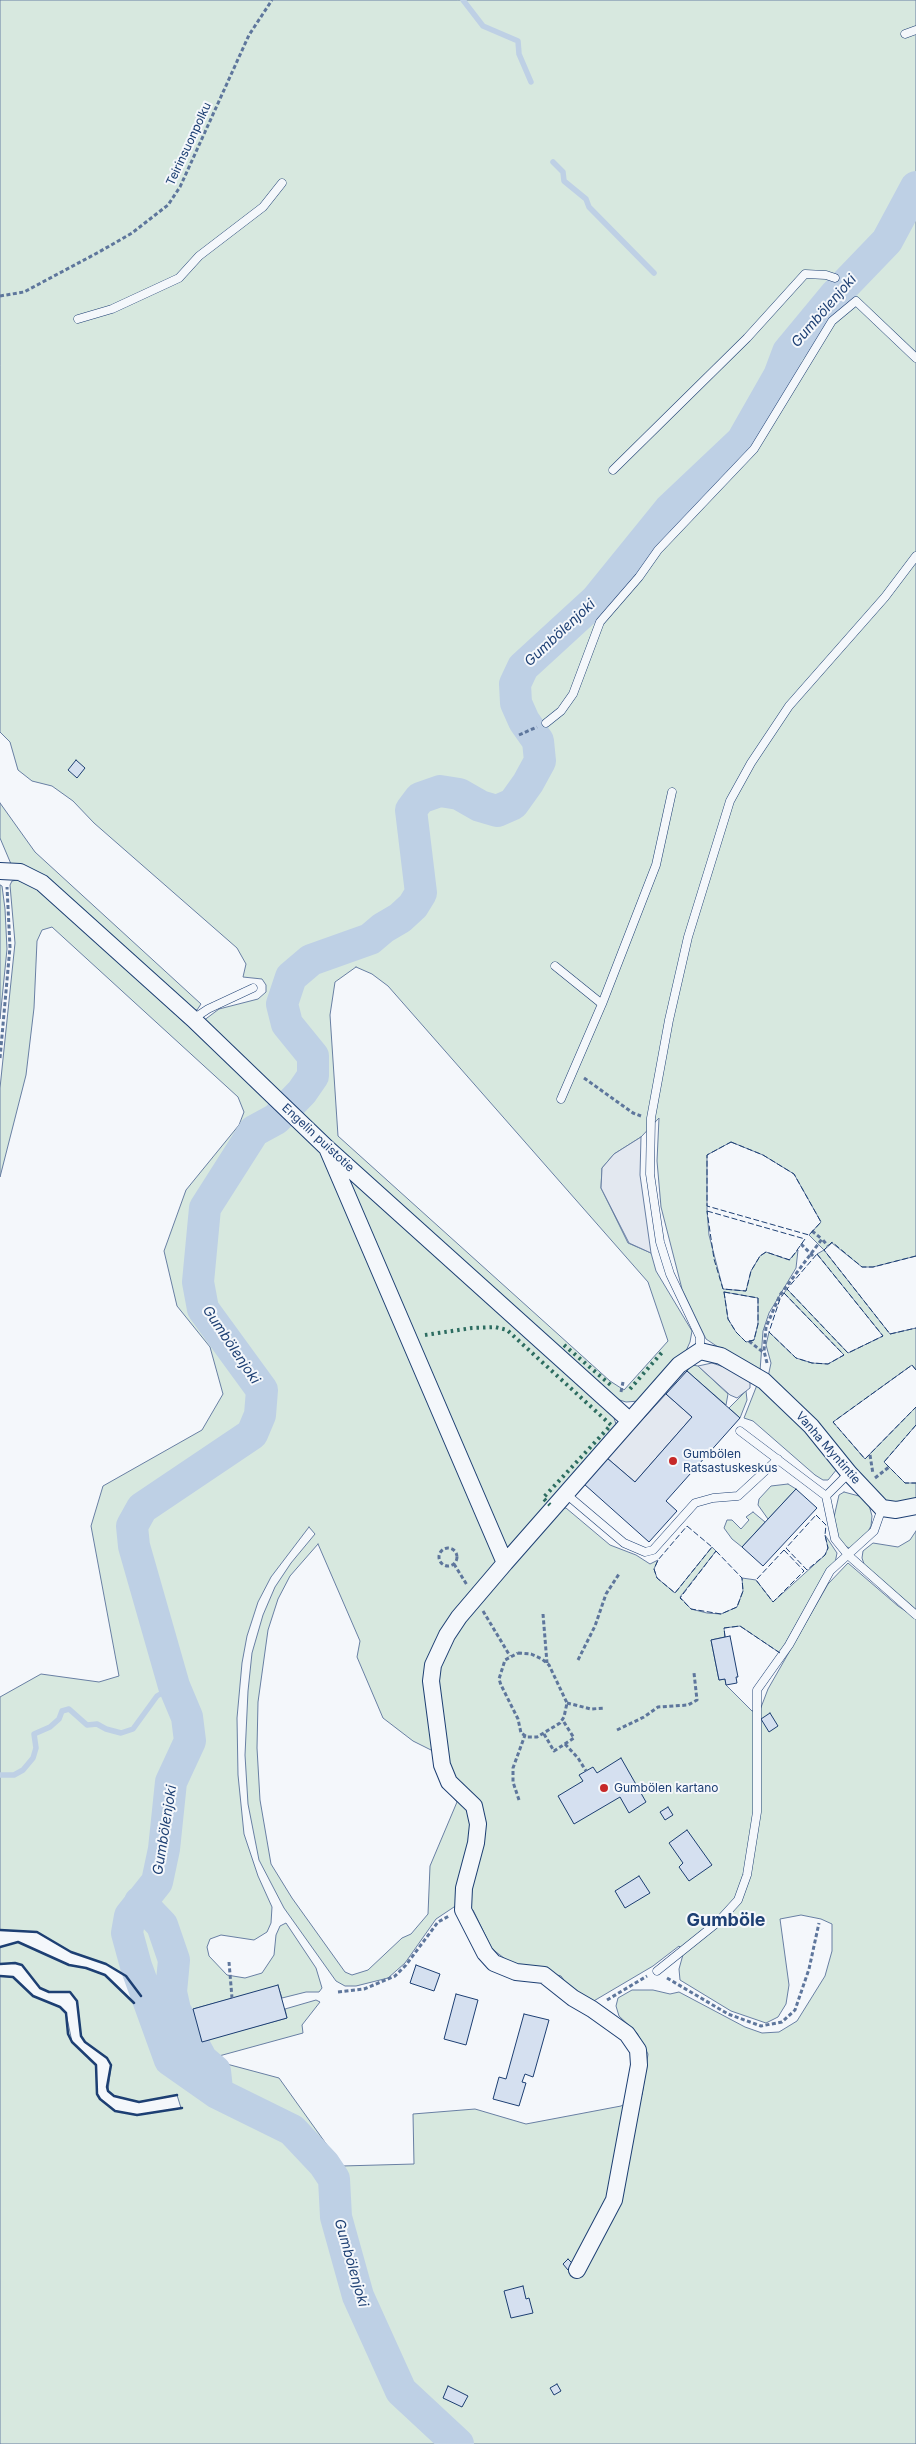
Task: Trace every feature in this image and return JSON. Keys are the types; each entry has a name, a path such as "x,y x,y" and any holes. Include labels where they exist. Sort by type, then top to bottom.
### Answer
{"street":[{"name":"Engelin puistotie","path":"2,871 20,872 42,883 193,1019 327,1148 629,1420"},
{"path":"327,1148 505,1563"},
{"name":"Vanha Myntintie","path":"700,1351 721,1356 764,1381 811,1426 849,1473 882,1508"},
{"path":"576,2270 614,2200 639,2065 638,2050 627,2034 592,2009 572,1998 544,1975 516,1972 494,1963 485,1953 463,1910 464,1888 476,1844 478,1824 474,1806 449,1782 442,1765 431,1682 433,1665 439,1649 458,1617 679,1365 700,1351"},
{"path":"882,1508 896,1510 916,1506"}],"lane":[{"path":"905,34 916,30"},
{"path":"78,319 112,309 180,278 199,256 263,207 282,183"},
{"path":"613,470 747,338 805,274 826,275 834,278"},
{"path":"546,722 561,711 572,694 600,622 639,577 658,550 754,449 832,321 856,301 916,358"},
{"path":"700,1351 700,1337 670,1274 660,1242 650,1174 651,1118 669,1020 688,937 730,801 750,763 789,706 885,596 916,556"},
{"path":"561,1099 602,1004 656,865 672,792"},
{"path":"555,966 602,1004"},
{"path":"193,1019 208,1009 253,988"},
{"path":"740,1431 826,1496 835,1539 848,1555 916,1615"},
{"path":"566,1494 624,1543 645,1552 653,1550 695,1503 713,1498 738,1496 778,1459"},
{"path":"826,1496 849,1473"},
{"path":"657,1971 718,1922 738,1900 747,1875 757,1812 757,1690 789,1645 830,1572 874,1531 882,1508"}],"path":[{"name":"Teirinsuonpolku","path":"0,296 24,292 99,252 132,233 168,205 180,187 249,35 272,0"},
{"path":"519,735 546,722"},
{"path":"0,1058 10,947 9,901 2,871"},
{"path":"573,1070 633,1113 651,1118"},
{"path":"812,1231 828,1246"},
{"path":"764,1381 768,1369 764,1353 766,1327 781,1295 822,1239"},
{"path":"802,1244 814,1257"},
{"path":"749,1341 751,1345 764,1353"},
{"path":"870,1455 874,1478"},
{"path":"447,1548 455,1551 457,1556 454,1564 449,1566 441,1562 439,1557 442,1551 447,1548"},
{"path":"578,1660 595,1626 606,1594 619,1574"},
{"path":"543,1614 547,1663 559,1683 567,1704 562,1719 544,1734 530,1737 525,1735 500,1685 502,1671 505,1660 518,1653 531,1654 547,1663"},
{"path":"617,1730 644,1717 658,1707 688,1705 697,1700 694,1673"},
{"path":"567,1704 591,1709 605,1708"},
{"path":"544,1734 554,1751 574,1738 562,1719"},
{"path":"519,1800 513,1782 513,1768 525,1735"},
{"path":"565,1744 578,1758 586,1771"},
{"path":"338,1992 364,1989 395,1976 406,1965 438,1922 463,1910"},
{"path":"592,2009 657,1971 728,2014 761,2026 782,2022 795,2010 808,1969 819,1923"},
{"path":"229,1962 232,1998"}],"shaded area":[{"path":"0,0 916,0 916,1256 873,1267 862,1267 832,1243 824,1250 809,1235 821,1222 794,1174 763,1155 731,1142 707,1155 709,1235 723,1289 746,1291 751,1271 760,1256 766,1252 789,1260 798,1250 796,1268 769,1313 763,1331 760,1371 739,1361 706,1339 682,1289 661,1207 657,1161 659,1118 641,1137 614,1154 602,1168 601,1188 628,1243 651,1253 656,1271 692,1331 685,1353 639,1401 626,1402 613,1398 324,1136 203,1021 219,1009 258,999 266,992 266,985 262,979 243,977 246,964 237,948 94,823 73,801 52,786 32,781 18,770 10,742 0,732","holes":["356,967 372,974 388,986 648,1282 668,1341 624,1390 610,1381 338,1136 330,1015 335,982","724,1292 758,1298 758,1324 754,1340 746,1342 736,1332 728,1319"]},
{"path":"0,803 35,852 201,1004 197,1010 189,1010 11,864 0,838"},
{"path":"17,880 30,885 45,895 613,1415 616,1424 614,1434 551,1508 558,1514 561,1509 566,1508 610,1545 636,1555 650,1564 658,1560 654,1569 657,1578 675,1593 712,1547 716,1551 680,1597 691,1609 707,1613 721,1614 737,1607 743,1591 742,1578 756,1580 773,1602 825,1555 828,1548 825,1535 837,1553 835,1563 816,1589 780,1653 740,1626 724,1628 725,1637 711,1640 719,1680 725,1679 726,1685 752,1711 760,1710 768,1689 828,1584 848,1563 898,1606 916,1618 916,2444 0,2444 0,1976 13,1977 33,1996 60,2007 66,2013 72,2042 96,2065 97,2094 100,2099 115,2111 137,2115 181,2108 177,2095 139,2102 114,2096 108,2091 111,2065 107,2058 85,2042 81,2036 77,2001 70,1992 49,1992 40,1988 22,1965 15,1963 0,1964 0,1947 18,1942 69,1965 86,1968 105,1975 134,2002 141,1996 126,1976 106,1964 71,1952 37,1932 0,1930 0,1697 41,1674 99,1682 119,1676 91,1526 103,1486 202,1430 223,1394 210,1347 177,1306 164,1251 186,1190 239,1125 244,1112 238,1097 52,927 42,930 37,941 34,1008 26,1075 0,1177 0,1088 15,943 10,885 12,881","holes":["309,1527 315,1534 291,1563 275,1587 263,1615 252,1653 245,1755 248,1804 259,1860 284,1908 336,1981 345,1986 356,1986 388,1978 405,1963 436,1919 457,1905 473,1910 492,1949 512,1964 561,1976 571,1990 592,2002 653,1966 679,1946 684,1951 679,1969 680,1980 731,2011 766,2023 778,2017 786,2004 789,1985 780,1919 801,1915 821,1919 832,1924 832,1951 825,1976 797,2021 779,2032 762,2033 745,2027 679,1992 670,1994 653,1990 632,1990 618,1998 616,2006 619,2016 637,2033 648,2054 642,2095 621,2106 526,2124 475,2109 413,2114 414,2164 342,2166 279,2078 208,2059 303,2033 302,2025 320,2002 316,2000 285,2009 287,2018 202,2041 193,2009 278,1986 282,1998 306,1992 319,1992 322,1988 316,1968 286,1923 280,1926 276,1935 274,1955 262,1973 245,1978 227,1975 209,1956 207,1947 210,1939 221,1935 254,1940 267,1932 271,1923 272,1907 258,1876 244,1834 238,1775 237,1718 242,1663 247,1636 258,1602 271,1577","318,1544 360,1641 357,1657 383,1718 413,1741 433,1751 441,1781 457,1802 430,1866 428,1914 411,1934 402,1938 368,1970 352,1975 345,1972 292,1898 271,1864 260,1800 257,1748 258,1702 268,1630 278,1599 290,1576"]},
{"path":"0,885 2,886 5,909 7,949 0,1019"},
{"path":"641,1137 640,1175 651,1253 629,1243 601,1188 602,1168 614,1154"},
{"path":"824,1250 890,1334 916,1328 916,1370 912,1365 833,1422 865,1459 916,1407 916,1425 884,1462 905,1483 916,1483 916,1503 890,1503 878,1496 768,1377 771,1363 766,1345 769,1332 796,1358 812,1363 828,1364 844,1355 784,1293 787,1289 848,1353 883,1336 817,1254"},
{"path":"712,1363 733,1370 750,1381 750,1388 737,1398 730,1395 698,1366"},
{"path":"692,1365 698,1366 728,1394 726,1405 687,1371"},
{"path":"757,1385 795,1414 837,1469 828,1480 823,1480 815,1475 753,1421 744,1418"},
{"path":"746,1391 747,1400 740,1418 729,1408"},
{"path":"666,1394 692,1417 635,1482 607,1458"},
{"path":"788,1484 796,1489 768,1519 758,1505 759,1499 771,1486"},
{"path":"844,1492 859,1496 869,1505 872,1516 871,1526 865,1537 851,1549 837,1537 834,1517 839,1495"},
{"path":"753,1512 765,1522 742,1547 732,1539 724,1528 727,1520 732,1520 741,1529 749,1520 746,1517"},
{"path":"916,1531 916,1610 865,1567 862,1558 863,1551 873,1543 898,1547 910,1540"}],"building":[{"path":"76,760 85,768 77,778 68,770"},
{"path":"687,1371 740,1418 666,1501 677,1511 649,1542 584,1484 607,1458 635,1482 692,1417 666,1394"},
{"path":"796,1489 817,1508 763,1566 742,1547"},
{"path":"730,1636 738,1677 736,1677 737,1683 726,1685 725,1679 719,1680 711,1640"},
{"path":"770,1713 778,1726 769,1732 761,1719"},
{"name":"Gumbölen kartano","path":"621,1758 646,1802 629,1813 620,1797 574,1824 558,1796 583,1781 579,1775 593,1767 597,1773"},
{"path":"668,1807 673,1815 665,1820 660,1812"},
{"path":"687,1830 712,1865 689,1881 679,1867 683,1863 669,1843"},
{"path":"639,1876 650,1893 625,1908 615,1891"},
{"path":"416,1965 440,1974 434,1991 410,1983"},
{"path":"278,1985 287,2018 202,2042 193,2009"},
{"path":"456,1994 478,2000 466,2045 444,2039"},
{"path":"524,2014 549,2020 533,2077 525,2074 522,2082 526,2083 519,2106 493,2099 499,2077 506,2079"},
{"path":"568,2259 574,2265 568,2270 563,2264"},
{"path":"523,2286 526,2299 529,2298 533,2313 511,2318 504,2291"},
{"path":"557,2384 561,2391 554,2395 550,2388"},
{"path":"448,2386 468,2396 462,2407 443,2398"}],"waterway":[{"path":"463,0 483,26 518,41 519,54 531,82"},
{"path":"553,162 563,172 564,181 586,199 589,207 654,273"},
{"name":"Gumbölenjoki","path":"458,2444 401,2391 358,2296 336,2217 334,2179 324,2164 292,2130 217,2093 170,2060 136,1966 127,1933 130,1916 157,1882 164,1849 171,1782 190,1741 187,1717 174,1686 134,1546 132,1526 142,1508 252,1434 260,1415 262,1390 203,1309 198,1282 205,1208 254,1131 276,1119 302,1092 313,1076 313,1056 287,1024 282,1004 291,977 311,960 370,939 383,928 400,918 413,906 421,893 411,810 420,798 440,791 459,794 480,806 497,811 513,804 528,783 540,761 538,741 524,721 516,703 515,684 523,667 596,600 669,510 742,441 779,376 788,352 836,294 887,241 916,187"},
{"path":"0,1775 14,1775 23,1770 33,1758 36,1748 34,1734 50,1727 59,1719 62,1711 69,1709 87,1725 97,1724 106,1729 121,1733 133,1729 157,1696 174,1686"},
{"path":"140,1902 162,1925 174,1960 171,1992 175,2010 202,2060 215,2071 217,2089"}],"hedge":[{"path":"425,1335 472,1328 495,1327 507,1330 611,1425 543,1498 550,1505"},
{"path":"564,1345 613,1387"},
{"path":"630,1389 664,1350"}],"fence":[{"path":"731,1142 763,1155 794,1174 821,1222 809,1235 707,1206 707,1155 731,1142"},
{"path":"707,1211 805,1239 790,1260 766,1252 760,1256 751,1271 746,1291 723,1289 714,1259 707,1211"},
{"path":"916,1256 873,1267 862,1267 832,1242 824,1250 890,1334 916,1328"},
{"path":"817,1254 883,1336 848,1353 787,1289 817,1254"},
{"path":"724,1292 758,1298 758,1324 754,1340 746,1342 736,1332 728,1319 724,1292"},
{"path":"784,1293 844,1355 828,1364 812,1363 796,1358 769,1332 780,1299 784,1293"},
{"path":"916,1370 912,1365 833,1422 865,1459 916,1407"},
{"path":"916,1425 884,1462 905,1483 916,1483"},
{"path":"816,1515 826,1525 825,1535 828,1548 825,1555 807,1570 786,1548 816,1515"},
{"path":"687,1526 712,1547 675,1593 657,1578 654,1569 658,1560 687,1526"},
{"path":"784,1550 804,1571 773,1602 756,1580 784,1550"},
{"path":"716,1551 742,1578 743,1591 737,1607 721,1614 691,1609 680,1598 716,1551"},
{"path":"725,1637 724,1628 740,1626 780,1653"}],"wall":[{"path":"0,1930 37,1932 71,1952 106,1964 126,1976 141,1996"},
{"path":"0,1947 18,1942 69,1965 86,1968 105,1975 134,2003"},
{"path":"0,1964 15,1963 22,1965 40,1988 49,1992 70,1992 77,2001 81,2036 85,2042 107,2058 111,2065 107,2087 108,2091 114,2096 139,2102 177,2095"},
{"path":"0,1976 13,1977 33,1996 60,2007 66,2013 68,2034 72,2042 96,2065 97,2094 100,2099 115,2111 137,2115 182,2108"}],"place":[{"name":"Gumbölen Ratsastuskeskus","path":"673,1461"},
{"name":"Gumbölen kartano","path":"604,1788"}],"district":[{"name":"Gumböle","path":"726,1921"}]}
